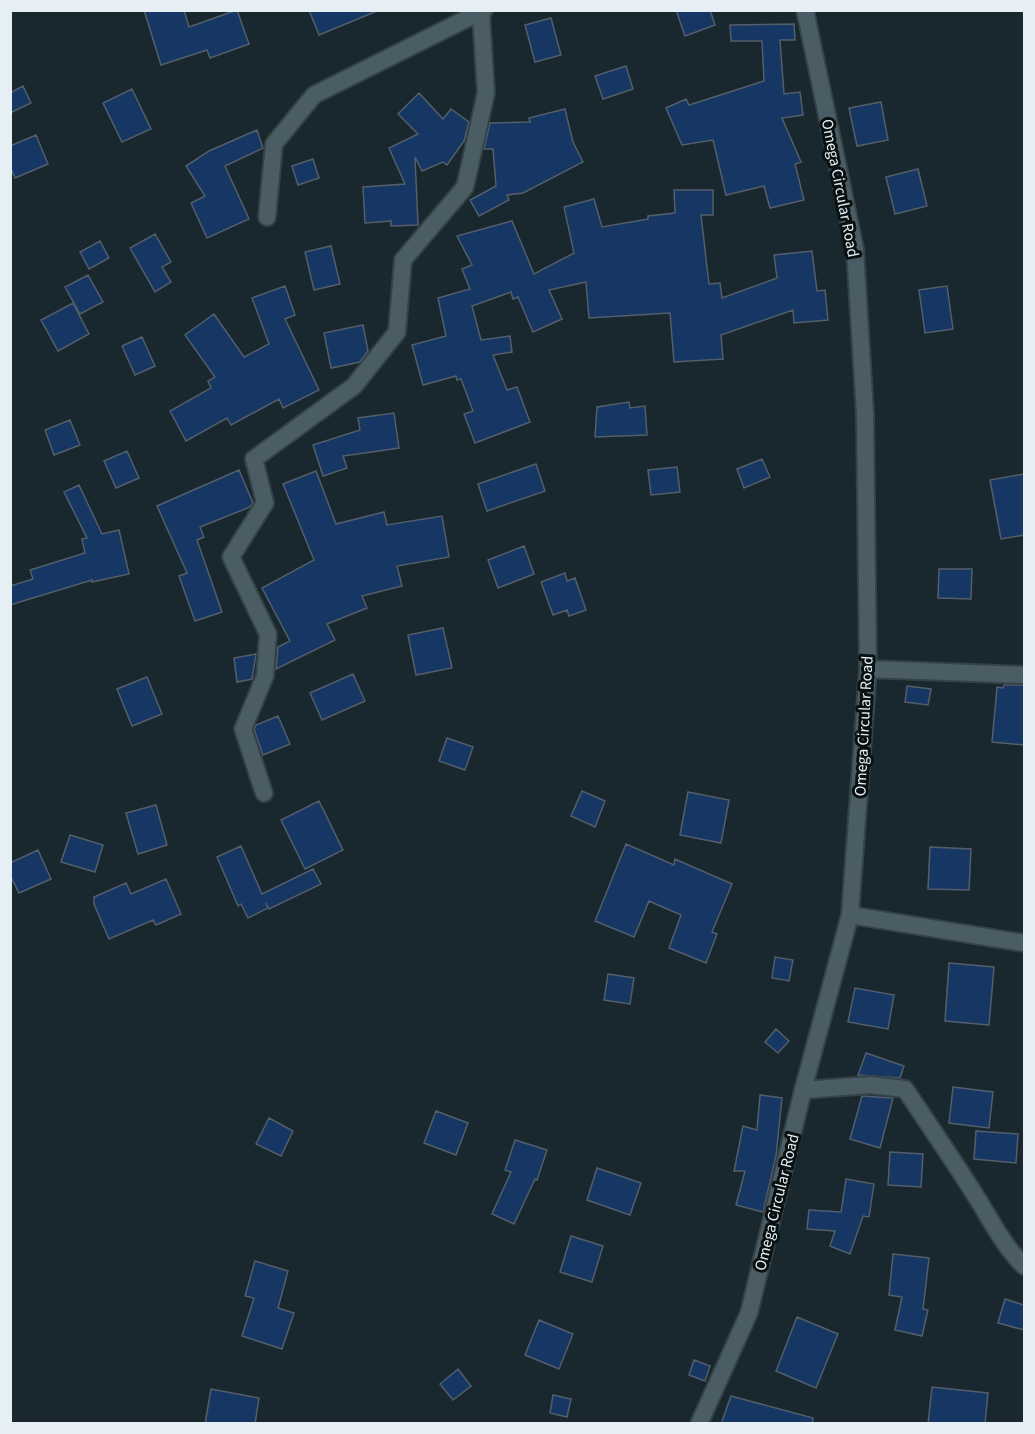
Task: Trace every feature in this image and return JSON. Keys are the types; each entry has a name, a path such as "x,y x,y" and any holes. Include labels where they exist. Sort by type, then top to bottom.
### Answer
{"street":[{"name":"Omega Circular Road","path":"699,1424 749,1313 803,1090 850,915 867,669 865,414 855,249 806,10"},
{"path":"264,793 243,729 265,676 268,634 231,557 265,503 254,459 354,386 397,332 403,260 465,187 486,93 483,12 314,96 274,144 267,217"},
{"path":"867,669 1024,675"},
{"path":"850,915 1024,943"},
{"path":"803,1090 870,1085 905,1089 978,1199 991,1226 1009,1251 1024,1266"}],"building":[{"path":"144,10 184,10 189,27 237,10 249,44 210,58 207,50 161,65"},
{"path":"309,10 377,10 377,11 319,35"},
{"path":"676,10 710,10 715,25 685,36"},
{"path":"551,18 561,55 535,62 525,25"},
{"path":"794,24 795,40 780,40 784,94 800,92 803,115 782,118 801,162 795,164 804,200 770,208 764,186 726,195 713,140 682,145 666,108 686,99 689,105 764,81 762,41 731,41 730,25"},
{"path":"626,66 633,89 603,99 595,76"},
{"path":"23,86 31,103 10,113 10,93"},
{"path":"132,89 151,129 122,142 103,103"},
{"path":"419,93 443,119 451,109 469,122 464,141 447,165 443,162 422,171 415,157 418,225 391,226 391,221 365,223 363,187 405,184 389,148 418,134 398,114"},
{"path":"881,102 888,140 857,146 849,108"},
{"path":"565,109 573,142 583,162 523,193 507,195 509,200 479,216 470,200 496,186 493,149 484,149 490,123 530,122 529,118"},
{"path":"257,130 263,148 225,166 249,219 207,238 191,203 205,196 186,166 209,151"},
{"path":"36,135 48,164 15,178 10,166 10,146"},
{"path":"313,159 319,178 298,185 292,166"},
{"path":"918,169 927,206 895,214 886,177"},
{"path":"674,190 713,190 713,215 701,215 709,284 720,283 722,298 777,278 774,255 812,251 817,291 825,290 828,320 794,323 793,310 721,335 723,359 674,362 670,313 589,318 586,282 549,290 562,319 533,332 518,297 513,299 511,292 472,306 481,340 510,336 512,352 493,355 507,390 517,387 530,422 475,443 464,414 473,411 461,379 457,380 456,376 423,385 412,345 446,336 438,298 470,289 462,269 472,265 457,236 512,221 534,274 574,253 564,207 594,199 602,227 648,219 648,216 675,213"},
{"path":"155,234 171,262 162,267 171,282 155,292 130,248"},
{"path":"100,241 109,258 89,269 80,252"},
{"path":"331,246 340,284 314,290 305,252"},
{"path":"88,275 103,302 80,314 65,287"},
{"path":"285,286 295,315 285,319 319,390 283,408 279,399 231,425 227,418 186,441 170,411 211,388 208,381 215,377 185,335 214,314 244,357 269,344 252,298"},
{"path":"947,286 953,329 925,333 919,290"},
{"path":"73,303 89,334 58,351 41,320"},
{"path":"363,325 368,351 360,362 331,368 324,333"},
{"path":"142,337 155,366 135,375 122,346"},
{"path":"629,402 630,408 645,406 647,435 595,437 597,407"},
{"path":"394,413 399,448 343,456 347,468 323,476 313,445 360,430 358,418"},
{"path":"70,420 80,445 54,455 45,430"},
{"path":"127,451 139,478 116,488 104,461"},
{"path":"762,459 770,477 744,488 737,469"},
{"path":"536,464 545,491 487,511 478,484"},
{"path":"677,467 680,492 651,495 648,470"},
{"path":"239,470 253,503 250,507 200,527 204,537 197,540 222,612 195,621 179,576 187,573 157,506"},
{"path":"316,471 336,524 384,512 387,525 442,516 449,557 397,566 402,586 362,596 367,608 327,624 335,640 276,669 278,647 290,641 262,588 314,560 283,484"},
{"path":"1024,474 1024,535 1001,539 990,480"},
{"path":"79,485 102,534 119,530 129,574 92,582 92,580 10,605 10,586 33,579 30,570 85,553 82,539 87,538 64,492"},
{"path":"524,546 534,574 498,588 488,560"},
{"path":"939,569 972,569 971,599 938,598"},
{"path":"565,573 567,581 575,578 586,610 569,616 567,610 553,615 541,582"},
{"path":"443,628 452,668 416,675 408,635"},
{"path":"256,654 252,679 237,682 234,658"},
{"path":"353,674 365,701 322,720 310,693"},
{"path":"147,677 162,714 132,726 117,689"},
{"path":"1004,685 1024,685 1024,745 992,742 997,687 1003,688"},
{"path":"907,686 931,689 928,705 905,702"},
{"path":"278,716 290,744 263,755 254,729 256,725"},
{"path":"447,738 473,747 465,770 439,761"},
{"path":"582,791 605,801 595,827 571,816"},
{"path":"688,792 729,800 721,843 680,835"},
{"path":"319,801 343,850 305,869 281,820"},
{"path":"156,805 167,845 138,854 126,813"},
{"path":"70,835 103,845 95,872 61,862"},
{"path":"626,844 674,865 675,859 732,884 712,932 717,934 706,963 669,948 681,915 649,901 634,937 595,921"},
{"path":"241,846 262,894 313,869 321,884 269,909 266,903 268,908 248,918 241,904 238,906 217,857"},
{"path":"930,847 971,849 969,890 928,889"},
{"path":"38,850 51,879 19,893 10,875 10,863"},
{"path":"166,879 181,914 156,925 153,920 109,939 94,904 94,897 126,883 131,894"},
{"path":"775,957 793,960 789,981 772,978"},
{"path":"949,963 994,967 989,1025 945,1021"},
{"path":"608,974 634,978 630,1004 604,1000"},
{"path":"855,988 894,995 888,1029 848,1022"},
{"path":"776,1029 789,1041 778,1053 765,1042"},
{"path":"866,1053 904,1066 900,1078 858,1075"},
{"path":"953,1087 993,1092 989,1128 949,1123"},
{"path":"760,1095 782,1098 776,1156 763,1212 736,1205 745,1171 734,1171 743,1126 757,1130"},
{"path":"862,1096 893,1098 880,1148 850,1139"},
{"path":"436,1111 468,1123 456,1155 424,1143"},
{"path":"269,1118 293,1131 281,1156 256,1144"},
{"path":"976,1131 1018,1134 1016,1163 974,1159"},
{"path":"515,1140 547,1150 537,1180 535,1179 514,1224 492,1214 511,1172 505,1170"},
{"path":"890,1152 923,1154 921,1187 888,1185"},
{"path":"597,1168 641,1183 630,1215 587,1200"},
{"path":"846,1179 874,1184 869,1217 863,1216 850,1254 830,1246 835,1231 807,1229 809,1210 841,1212"},
{"path":"571,1236 603,1246 592,1282 560,1272"},
{"path":"893,1254 929,1258 923,1309 928,1310 922,1336 895,1330 902,1297 889,1295"},
{"path":"255,1261 288,1271 278,1308 294,1313 282,1349 242,1336 254,1298 245,1296"},
{"path":"1005,1299 1024,1305 1024,1330 998,1323"},
{"path":"797,1317 838,1334 816,1388 776,1371"},
{"path":"539,1320 573,1334 559,1369 525,1355"},
{"path":"694,1360 710,1366 705,1381 689,1375"},
{"path":"458,1369 471,1386 453,1400 440,1384"},
{"path":"932,1387 988,1393 985,1424 928,1424"},
{"path":"211,1389 259,1398 255,1424 205,1424"},
{"path":"553,1395 571,1399 567,1417 550,1413"},
{"path":"731,1396 813,1418 812,1424 721,1424"}]}
